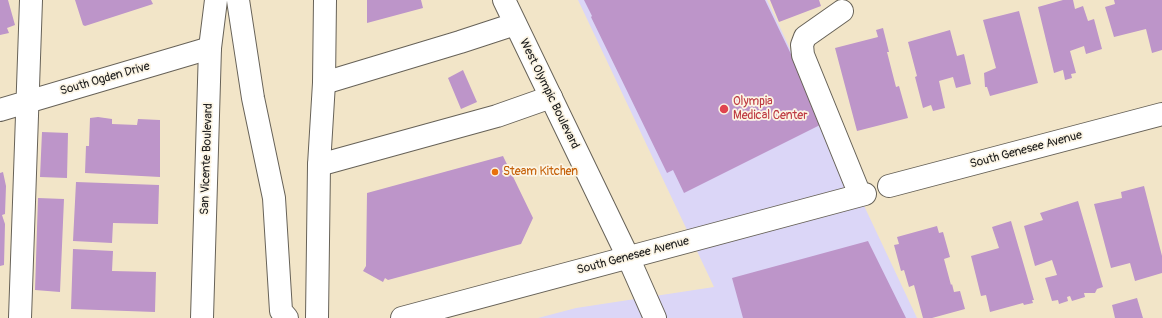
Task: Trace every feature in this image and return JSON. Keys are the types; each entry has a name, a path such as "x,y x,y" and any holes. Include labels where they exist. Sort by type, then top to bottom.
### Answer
{"main road":[{"path":"20,318 31,0"},
{"name":"San Vicente Boulevard","path":"202,318 210,48 216,0"},
{"path":"238,0 253,98 274,198 281,310 287,318"},
{"path":"317,318 319,165 324,83 324,0"},
{"name":"West Olympic Boulevard","path":"504,0 628,257 655,318"},
{"name":"South Genesee Avenue","path":"402,318 862,194 803,55 802,45 805,37 842,11"},
{"path":"324,83 515,24"},
{"name":"South Ogden Drive","path":"0,110 210,48"},
{"path":"319,165 496,116 551,97"},
{"name":"South Genesee Avenue","path":"889,186 1162,114"}],"shaded area":[{"name":"Olympia Medical Center","path":"578,0 767,0 917,318 538,318 576,308 714,287"}],"building":[{"path":"0,0 8,0 15,25 7,28 9,33 0,35"},
{"path":"75,0 151,0 153,4 85,26 83,25"},
{"path":"367,0 421,0 423,8 367,23"},
{"path":"584,0 765,0 824,123 684,193 673,170 667,173"},
{"path":"770,0 819,0 821,6 779,22"},
{"path":"1063,0 1073,0 1075,9 1083,6 1088,21 1094,19 1102,49 1086,54 1084,46 1070,51 1076,73 1071,74 1072,78 1065,80 1063,70 1054,73 1038,7"},
{"path":"1114,0 1162,0 1162,50 1152,53 1146,29 1114,37 1105,7 1115,4"},
{"path":"1019,11 1038,83 990,96 987,87 985,87 984,73 996,68 983,20"},
{"path":"883,28 889,52 887,52 896,87 899,86 908,118 857,131 835,48 878,37 876,30"},
{"path":"950,30 957,56 964,54 971,84 956,88 953,77 939,81 945,108 933,111 931,105 923,108 915,77 917,76 908,42"},
{"path":"463,70 477,102 461,109 448,78"},
{"path":"98,117 112,119 112,124 137,125 138,119 160,120 160,177 85,173 86,146 89,146 90,118"},
{"path":"42,132 68,133 67,178 40,177"},
{"path":"503,156 533,218 521,244 388,280 385,278 383,282 363,271 366,266 367,193"},
{"path":"3,172 6,186 5,214 2,215 5,224 4,265 0,266 0,173"},
{"path":"76,182 159,185 158,224 113,223 112,243 73,241"},
{"path":"1144,186 1162,256 1162,273 1135,281 1130,263 1111,268 1094,204 1122,198 1121,192"},
{"path":"38,198 64,199 60,292 35,290"},
{"path":"1078,201 1103,287 1097,289 1095,293 1084,293 1085,297 1072,301 1070,296 1067,297 1068,301 1059,304 1058,300 1052,301 1045,278 1057,275 1052,260 1035,266 1024,226 1043,220 1040,213"},
{"path":"1011,221 1034,300 1032,300 1033,303 1024,305 1023,303 990,312 986,295 981,296 971,256 999,248 992,227"},
{"path":"937,226 939,233 943,232 950,257 944,259 951,285 952,284 954,292 960,291 965,309 932,318 923,318 914,285 909,287 904,270 901,271 894,245 899,244 897,237"},
{"path":"868,241 906,318 743,318 732,278"},
{"path":"73,249 113,251 112,271 156,272 155,312 71,309"},
{"path":"1137,298 1143,318 1115,318 1112,305"}],"place":[{"name":"Olympia Medical Center","path":"724,109"},
{"name":"Steam Kitchen","path":"495,172"}]}
